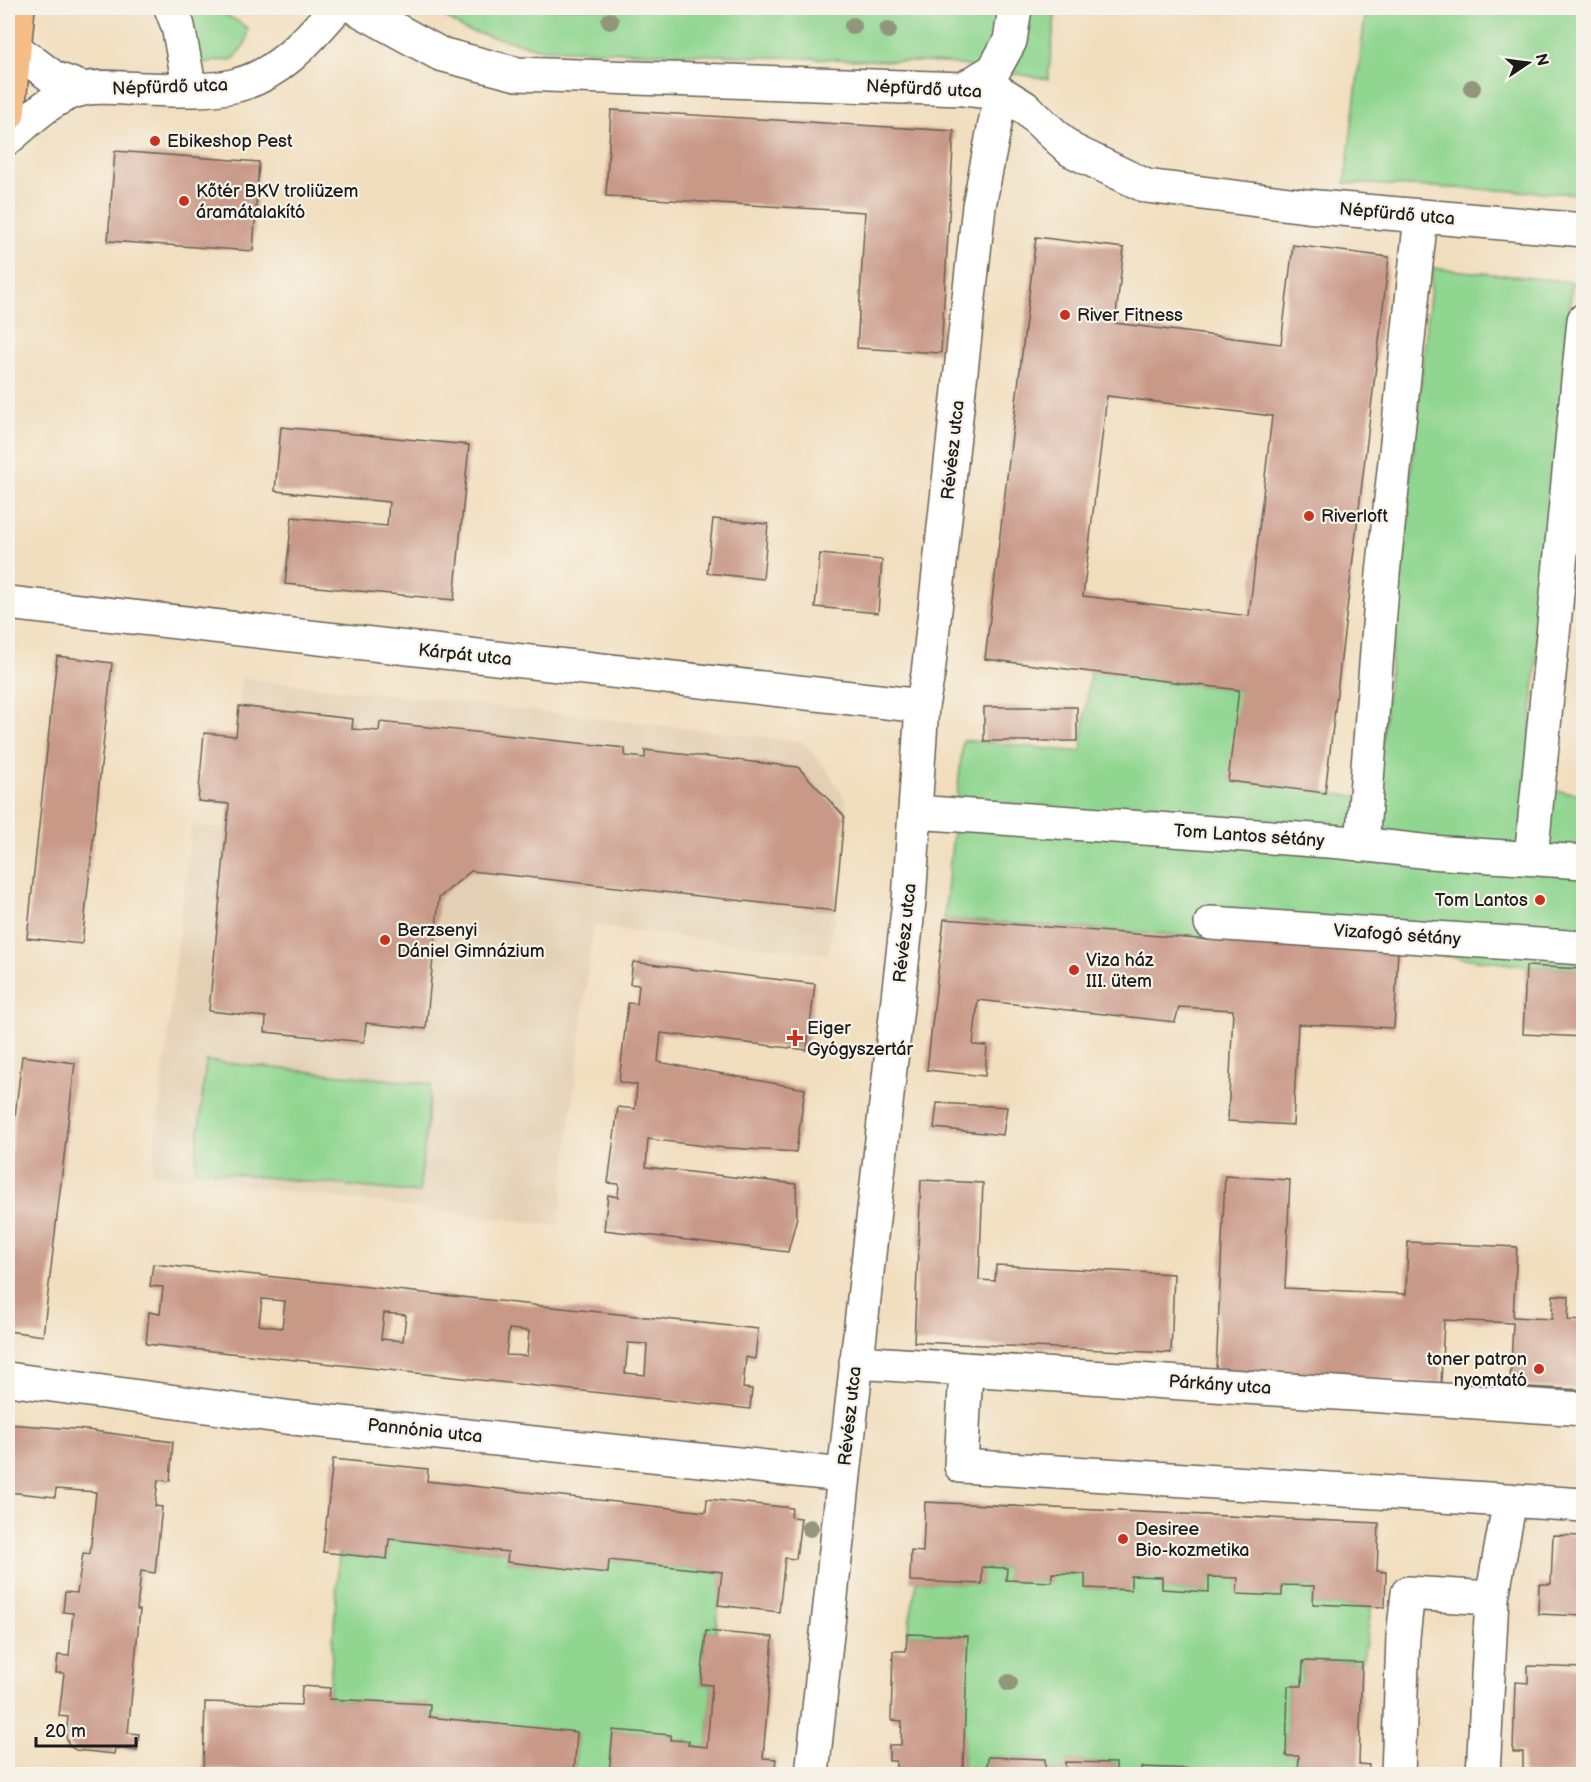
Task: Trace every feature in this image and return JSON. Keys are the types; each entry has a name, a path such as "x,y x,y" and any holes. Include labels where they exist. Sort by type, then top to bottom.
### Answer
{"main road":[{"path":"8,114 18,8"}],"street":[{"path":"171,8 178,26 190,90"},
{"name":"Népfürdő utca","path":"14,48 54,78 84,89 190,90 237,85 263,75 281,63 307,42 336,8"},
{"name":"Népfürdő utca","path":"356,8 440,54 517,74 963,89 1001,93 1024,107 1071,150 1146,186 1306,206 1584,230"},
{"path":"963,89 994,70 1010,41 1015,8"},
{"name":"Népfürdő utca","path":"8,138 54,100 84,89"},
{"name":"Révész utca","path":"812,1774 909,901 922,706 930,663 979,206 1001,93"},
{"path":"1362,844 1383,574 1421,216"},
{"path":"1531,858 1584,320"},
{"name":"Kárpát utca","path":"8,603 922,706"},
{"name":"Tom Lantos sétány","path":"915,812 1584,862"},
{"name":"Vizafogó sétány","path":"1211,923 1584,948"},
{"name":"Párkány utca","path":"856,1362 1584,1409"},
{"path":"966,1369 961,1466 1584,1505"},
{"name":"Pannónia utca","path":"8,1379 293,1418 844,1474"},
{"path":"1483,1774 1492,1598 1510,1500"},
{"path":"1398,1774 1403,1637 1408,1593 1492,1598"}],"shaded area":[{"name":"Berzsenyi Dániel Gimnázium","path":"242,678 802,741 826,768 846,800 835,917 828,954 593,926 559,1226 152,1174 191,826 226,828 229,804 198,801 204,733 236,736"}],"green space":[{"path":"188,8 215,8 248,28 246,42 234,59 185,65"},
{"path":"432,8 1056,8 1048,79 947,63 542,49 465,30"},
{"path":"1366,8 1583,8 1583,194 1345,183"},
{"path":"1433,268 1572,282 1525,787 1583,794 1583,969 1526,966 1398,950 944,919 963,740 1081,752 1090,671 1239,690 1325,793 1376,798"},
{"path":"206,1061 431,1084 419,1193 195,1170"},
{"path":"389,1539 508,1552 507,1562 608,1572 609,1560 722,1572 716,1632 705,1631 701,1684 712,1685 707,1747 688,1745 688,1741 671,1740 671,1735 613,1730 609,1774 574,1774 577,1733 429,1717 429,1704 329,1699 339,1554 387,1559"},
{"path":"982,1567 1007,1568 1007,1580 1051,1582 1052,1573 1085,1574 1085,1588 1130,1590 1131,1576 1162,1577 1162,1589 1208,1592 1209,1577 1238,1578 1237,1593 1282,1585 1314,1586 1313,1604 1372,1607 1362,1663 1303,1661 1302,1686 1288,1686 1286,1755 1299,1756 1298,1774 1218,1772 1218,1774 1194,1774 1194,1769 1141,1767 1140,1774 1116,1774 1116,1763 1066,1762 1065,1771 1045,1770 1044,1759 988,1757 987,1769 963,1768 967,1636 907,1634 917,1581 981,1584"}],"building":[{"path":"611,110 954,131 941,353 857,348 865,212 606,196"},
{"name":"Kőtér BKV troliüzem áramátalakító","path":"115,151 259,162 253,251 108,241"},
{"name":"Riverloft","path":"1036,237 1124,248 1115,323 1281,344 1293,245 1389,257 1325,793 1228,781 1239,690 985,659","holes":["1107,396 1272,416 1249,616 1083,596"]},
{"path":"281,427 469,445 454,600 285,584 292,517 387,526 389,502 275,491"},
{"path":"713,519 768,524 763,579 707,573"},
{"path":"820,554 882,560 878,613 815,607"},
{"path":"57,656 112,663 82,944 27,938"},
{"path":"239,706 353,719 352,729 379,731 380,722 625,748 625,756 645,758 645,750 798,767 844,816 835,911 471,871 439,898 426,1029 366,1023 364,1042 265,1032 266,1017 209,1011 229,804 198,801 204,733 236,736"},
{"path":"984,707 1077,707 1077,741 984,741"},
{"path":"944,919 1211,940 1398,950 1394,1028 1298,1024 1293,1125 1228,1121 1233,1010 1179,1007 1175,1022 978,1000 973,1045 987,1046 985,1076 927,1070"},
{"path":"633,962 815,984 807,1050 661,1033 658,1062 805,1089 796,1152 713,1147 648,1139 646,1167 796,1184 797,1217 788,1252 604,1230 608,1195 618,1197 619,1184 608,1183 618,1107 635,1109 637,1085 619,1082 628,1003 637,1004 639,985 630,984"},
{"path":"1526,966 1584,969 1584,1037 1523,1034"},
{"path":"22,1056 75,1063 43,1336 8,1331 8,1178"},
{"path":"937,1103 1007,1107 1003,1135 934,1128"},
{"path":"1225,1176 1290,1180 1285,1288 1406,1294 1408,1242 1517,1247 1513,1317 1552,1319 1553,1295 1569,1296 1568,1320 1584,1321 1584,1390 1510,1386 1513,1323 1444,1320 1441,1383 1216,1371"},
{"path":"921,1180 983,1183 979,1280 995,1281 996,1265 1174,1274 1171,1353 914,1342"},
{"path":"153,1264 758,1329 755,1359 746,1357 743,1388 752,1389 750,1409 146,1344 149,1312 160,1314 163,1287 150,1286","holes":["262,1299 285,1301 282,1328 259,1325","384,1313 406,1315 403,1341 381,1339","509,1329 529,1331 527,1356 506,1355","628,1343 647,1344 645,1375 625,1373"]},
{"path":"8,1424 87,1430 173,1442 170,1481 158,1480 155,1506 162,1507 155,1573 141,1571 137,1610 140,1610 128,1733 139,1734 137,1751 115,1748 114,1754 76,1750 69,1746 66,1737 68,1717 59,1716 64,1673 56,1673 58,1655 69,1656 73,1613 63,1612 65,1592 77,1593 83,1553 90,1554 96,1492 56,1489 55,1497 8,1492"},
{"path":"333,1459 428,1469 427,1481 706,1512 707,1499 792,1508 791,1517 801,1518 796,1559 785,1558 779,1612 718,1605 722,1572 609,1560 608,1573 507,1562 508,1552 389,1539 387,1559 323,1552"},
{"path":"925,1502 1379,1523 1377,1571 1386,1572 1385,1607 1313,1604 1314,1586 1282,1585 1282,1596 1237,1594 1238,1578 1209,1577 1209,1592 1162,1589 1162,1577 1131,1576 1131,1590 1085,1588 1085,1574 1052,1573 1052,1582 1006,1580 1007,1568 982,1567 982,1584 910,1581 911,1551 923,1552"},
{"path":"1553,1535 1584,1536 1584,1616 1538,1614 1539,1584 1551,1584"},
{"path":"706,1631 773,1637 763,1758 776,1759 774,1774 609,1774 613,1730 671,1735 671,1740 689,1741 688,1745 707,1747 712,1685 701,1684"},
{"path":"907,1634 968,1636 963,1768 987,1769 988,1757 1045,1759 1045,1770 1065,1771 1065,1762 1116,1763 1116,1774 896,1774 896,1761 889,1761 889,1745 901,1745 902,1721 891,1720 893,1651 906,1651"},
{"path":"1303,1661 1362,1663 1359,1764 1369,1765 1368,1774 1298,1774 1299,1756 1286,1756 1288,1686 1302,1686"},
{"path":"1528,1666 1584,1668 1584,1774 1523,1774 1523,1752 1513,1752 1515,1682 1528,1683"},
{"path":"302,1686 330,1688 329,1699 430,1704 429,1717 577,1732 574,1774 282,1774 203,1768 205,1702 301,1705"},
{"path":"1141,1767 1194,1769 1194,1774 1140,1774"}],"place":[{"name":"Ebikeshop Pest","path":"155,141"},
{"name":"Kőtér BKV troliüzem áramátalakító","path":"184,201"},
{"name":"River Fitness","path":"1065,315"},
{"name":"Riverloft","path":"1309,516"},
{"name":"Tom Lantos","path":"1540,900"},
{"name":"Berzsenyi Dániel Gimnázium","path":"385,940"},
{"name":"Viza ház III. ütem","path":"1074,970"},
{"name":"Eiger Gyógyszertár","path":"795,1038"},
{"name":"toner patron nyomtató","path":"1539,1369"},
{"name":"Desiree Bio-kozmetika","path":"1123,1539"}]}
